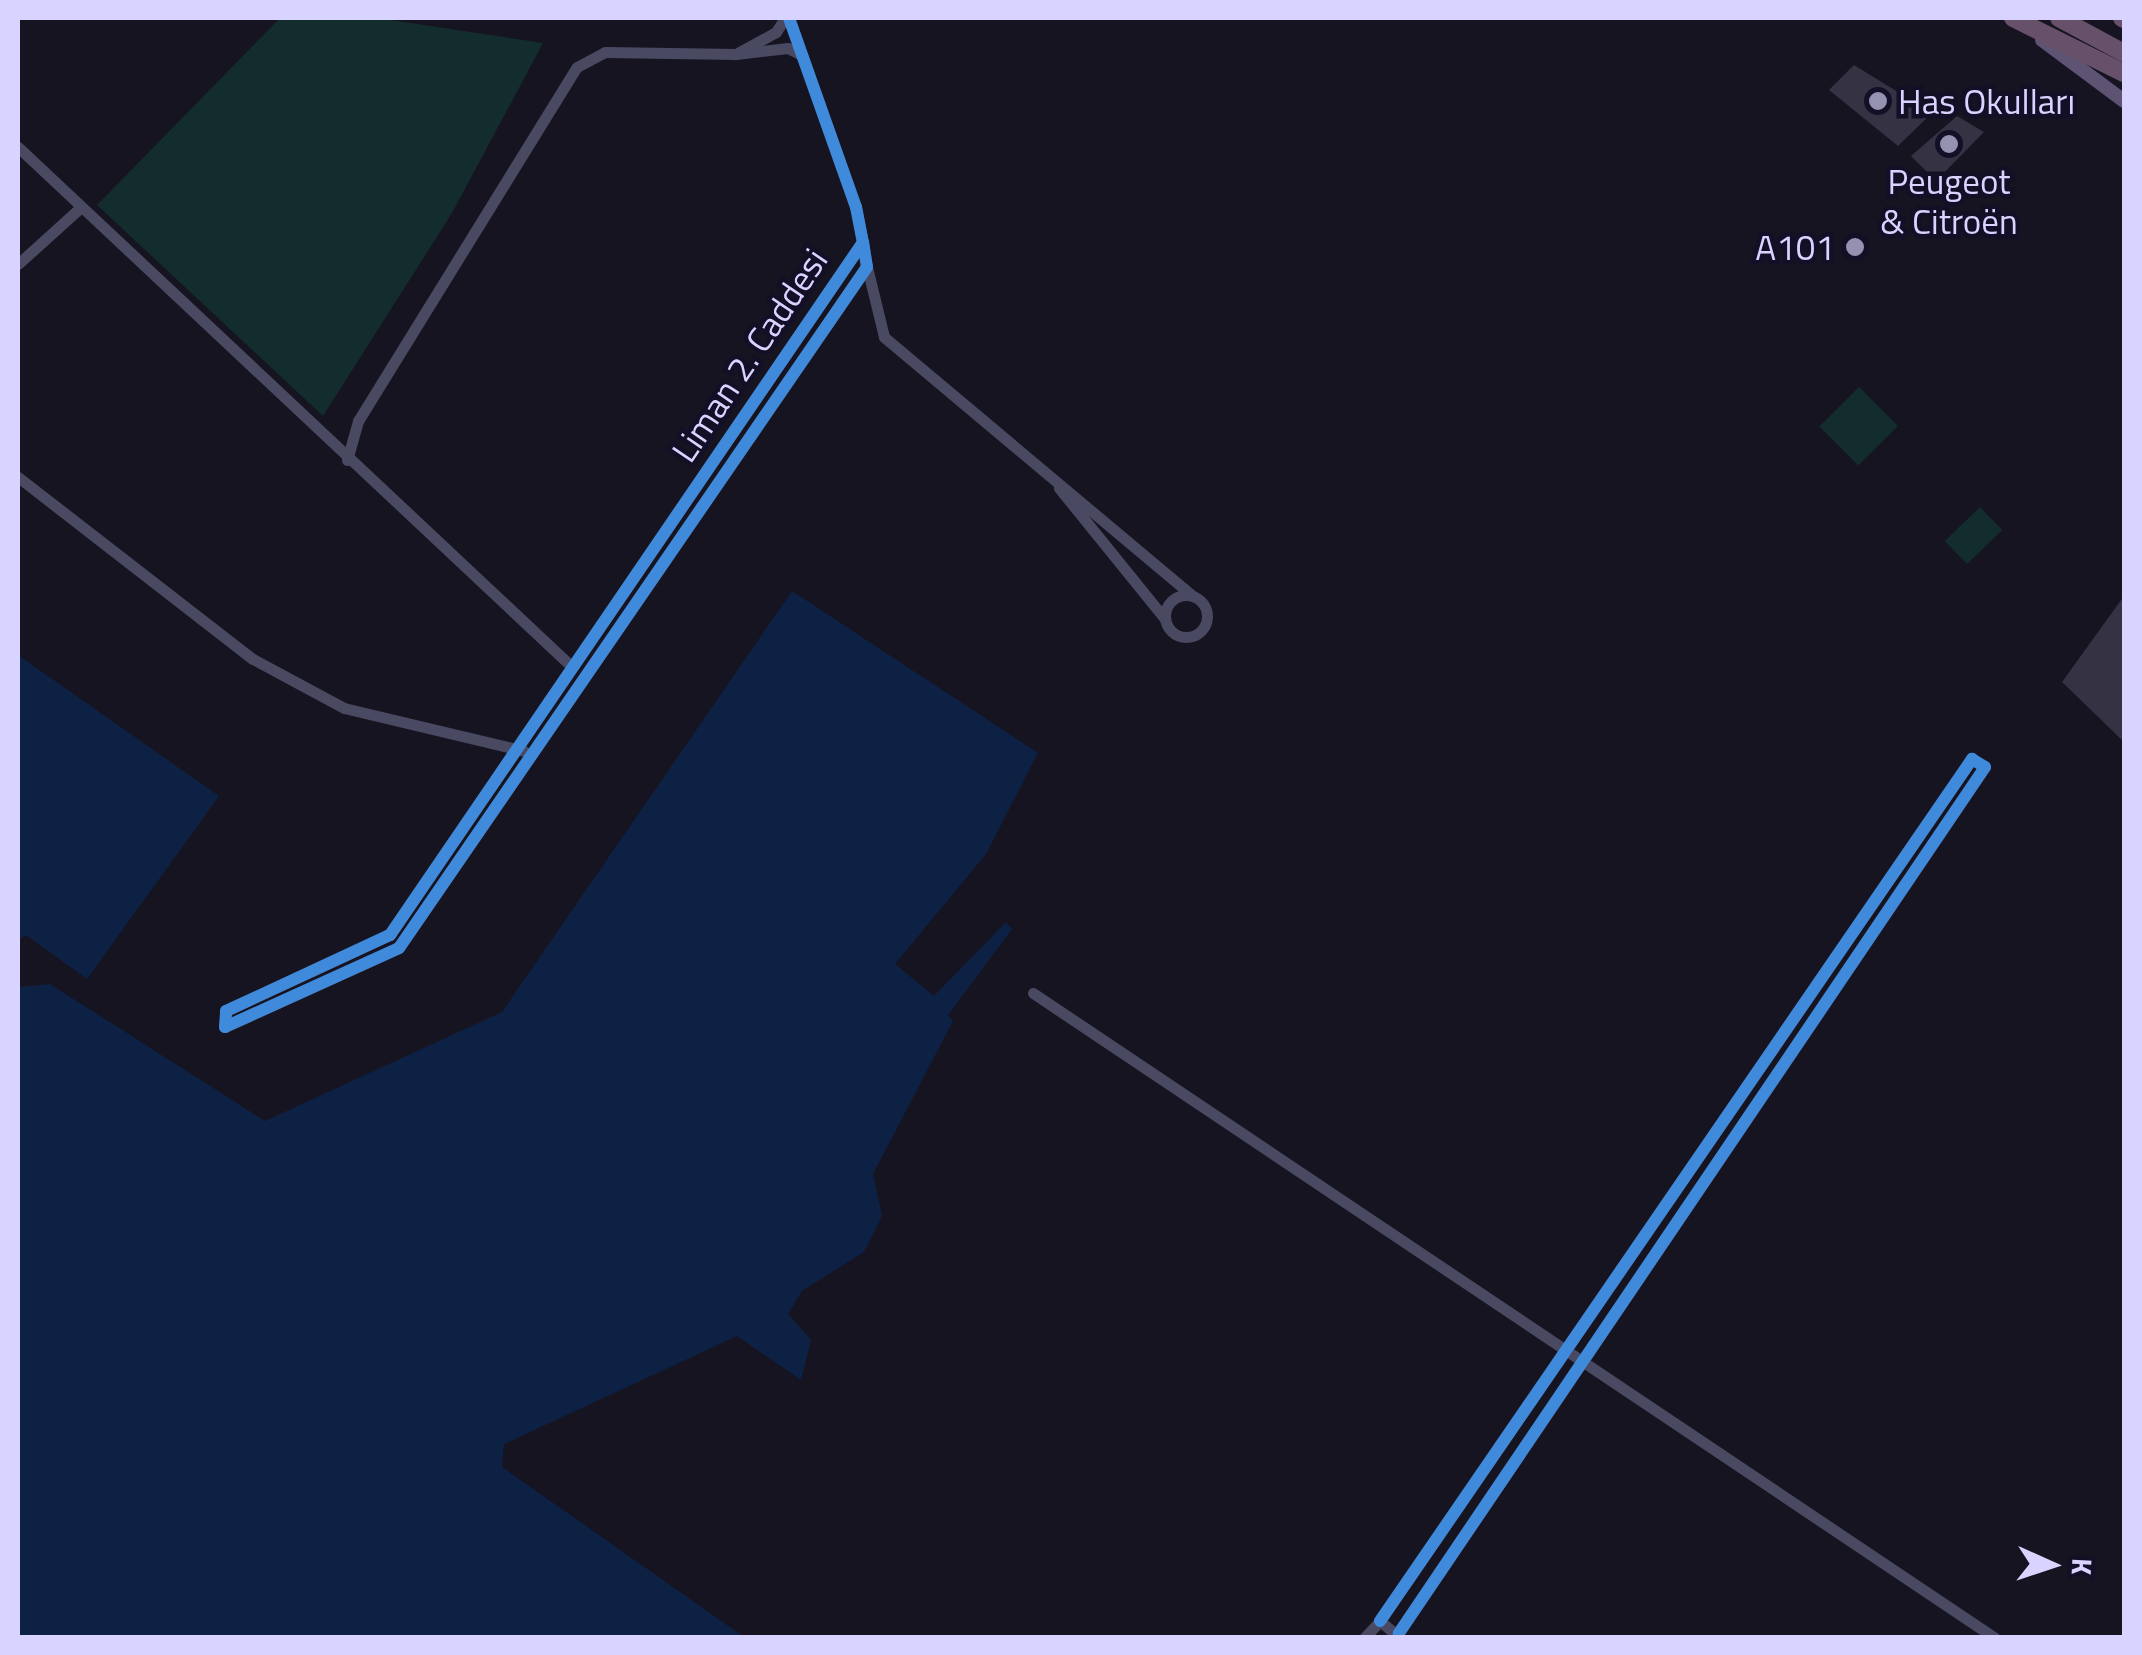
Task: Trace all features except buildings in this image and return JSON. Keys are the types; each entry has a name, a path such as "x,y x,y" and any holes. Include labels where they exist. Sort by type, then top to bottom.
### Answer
{"highway":[{"path":"2010,18 2124,72"},
{"path":"2060,18 2124,53"}],"main road":[{"path":"2010,18 2124,101"}],"street":[{"path":"736,54 776,32 787,18 863,242"},
{"path":"346,460 358,421 577,67 605,52 736,54 788,48 802,55"},
{"path":"18,147 346,460 571,666"},
{"path":"18,264 80,208"},
{"name":"Liman 2. Caddesi","path":"863,242 867,267 399,948 234,1028 223,1025 226,1011 390,935 520,751 529,724 863,242"},
{"path":"867,267 884,337 1040,465 1193,596 1207,611 1198,635 1177,636 1040,465"},
{"path":"766,383 782,394"},
{"path":"18,477 253,659 344,708 535,753"},
{"path":"1165,618 1173,600 1193,596"},
{"path":"579,654 595,665"},
{"path":"1364,1638 1380,1622 1496,1461 1972,759 1985,767 1587,1365 1399,1635 1380,1622"},
{"path":"1033,993 1995,1638"},
{"path":"1496,1461 1512,1472"}],"green space":[{"path":"280,18 378,18 543,43 452,213 323,416 97,205"},
{"path":"1859,387 1898,426 1858,465 1819,427"},
{"path":"1980,507 2002,530 1967,564 1945,541"}],"water":[{"path":"792,591 1038,753 986,854 895,964 934,996 1006,922 1012,929 948,1015 953,1021 873,1174 882,1216 864,1252 802,1291 788,1314 811,1340 801,1380 737,1336 504,1444 502,1467 744,1637 18,1637 18,987 50,984 265,1121 502,1012"},
{"path":"18,655 219,796 87,979 26,935 18,940"}],"cycle path":[{"path":"789,18 856,207 863,242 867,267 399,948 225,1027 226,1011 390,935 863,242"},
{"path":"1380,1621 1972,759 1985,767 1399,1633"}],"place":[{"name":"Has Okulları","path":"1878,101"},
{"name":"Peugeot & Citroën","path":"1949,144"},
{"name":"A101","path":"1855,247"}]}
